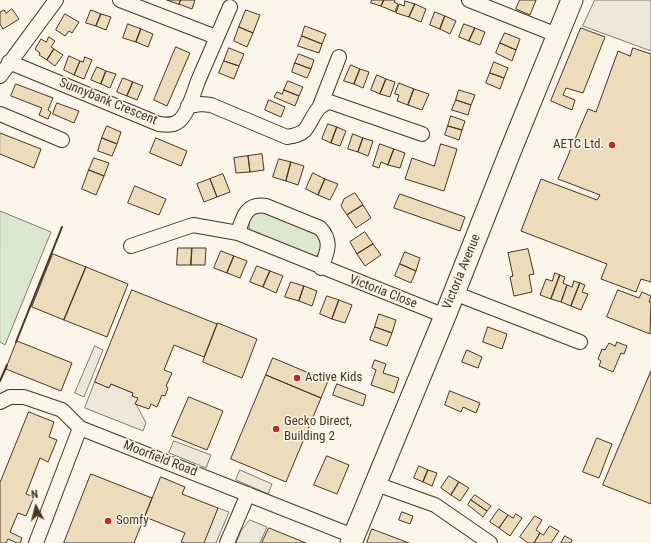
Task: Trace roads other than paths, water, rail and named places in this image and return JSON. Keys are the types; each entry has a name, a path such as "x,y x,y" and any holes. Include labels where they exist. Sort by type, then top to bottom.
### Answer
{"highway":[{"name":"Victoria Avenue","path":"352,540 445,316 572,0"}],"street":[{"path":"0,76 56,0"},
{"path":"120,0 216,37"},
{"path":"469,0 558,35"},
{"name":"Sunnybank Crescent","path":"9,62 159,124 167,125 180,120 188,106 230,7"},
{"path":"188,106 201,104 211,105 287,137 296,135 304,130 320,106 339,57"},
{"path":"320,106 325,102 330,102 422,134"},
{"path":"0,114 62,140"},
{"path":"238,233 243,217 254,206 260,205 266,206 320,228 326,235 328,242 321,268"},
{"name":"Victoria Close","path":"131,246 193,225 238,233 321,268 445,316"},
{"path":"454,293 580,342"},
{"path":"0,402 10,397 24,397 62,410 80,428 36,543"},
{"name":"Moorfield Road","path":"80,428 248,494 352,540"},
{"path":"376,484 435,505 490,543"},
{"path":"227,543 248,494"}],"place":[{"name":"AETC Ltd.","path":"612,145"},
{"name":"Active Kids","path":"297,378"},
{"name":"Gecko Direct, Building 2","path":"276,429"},
{"name":"Somfy","path":"108,521"}]}
